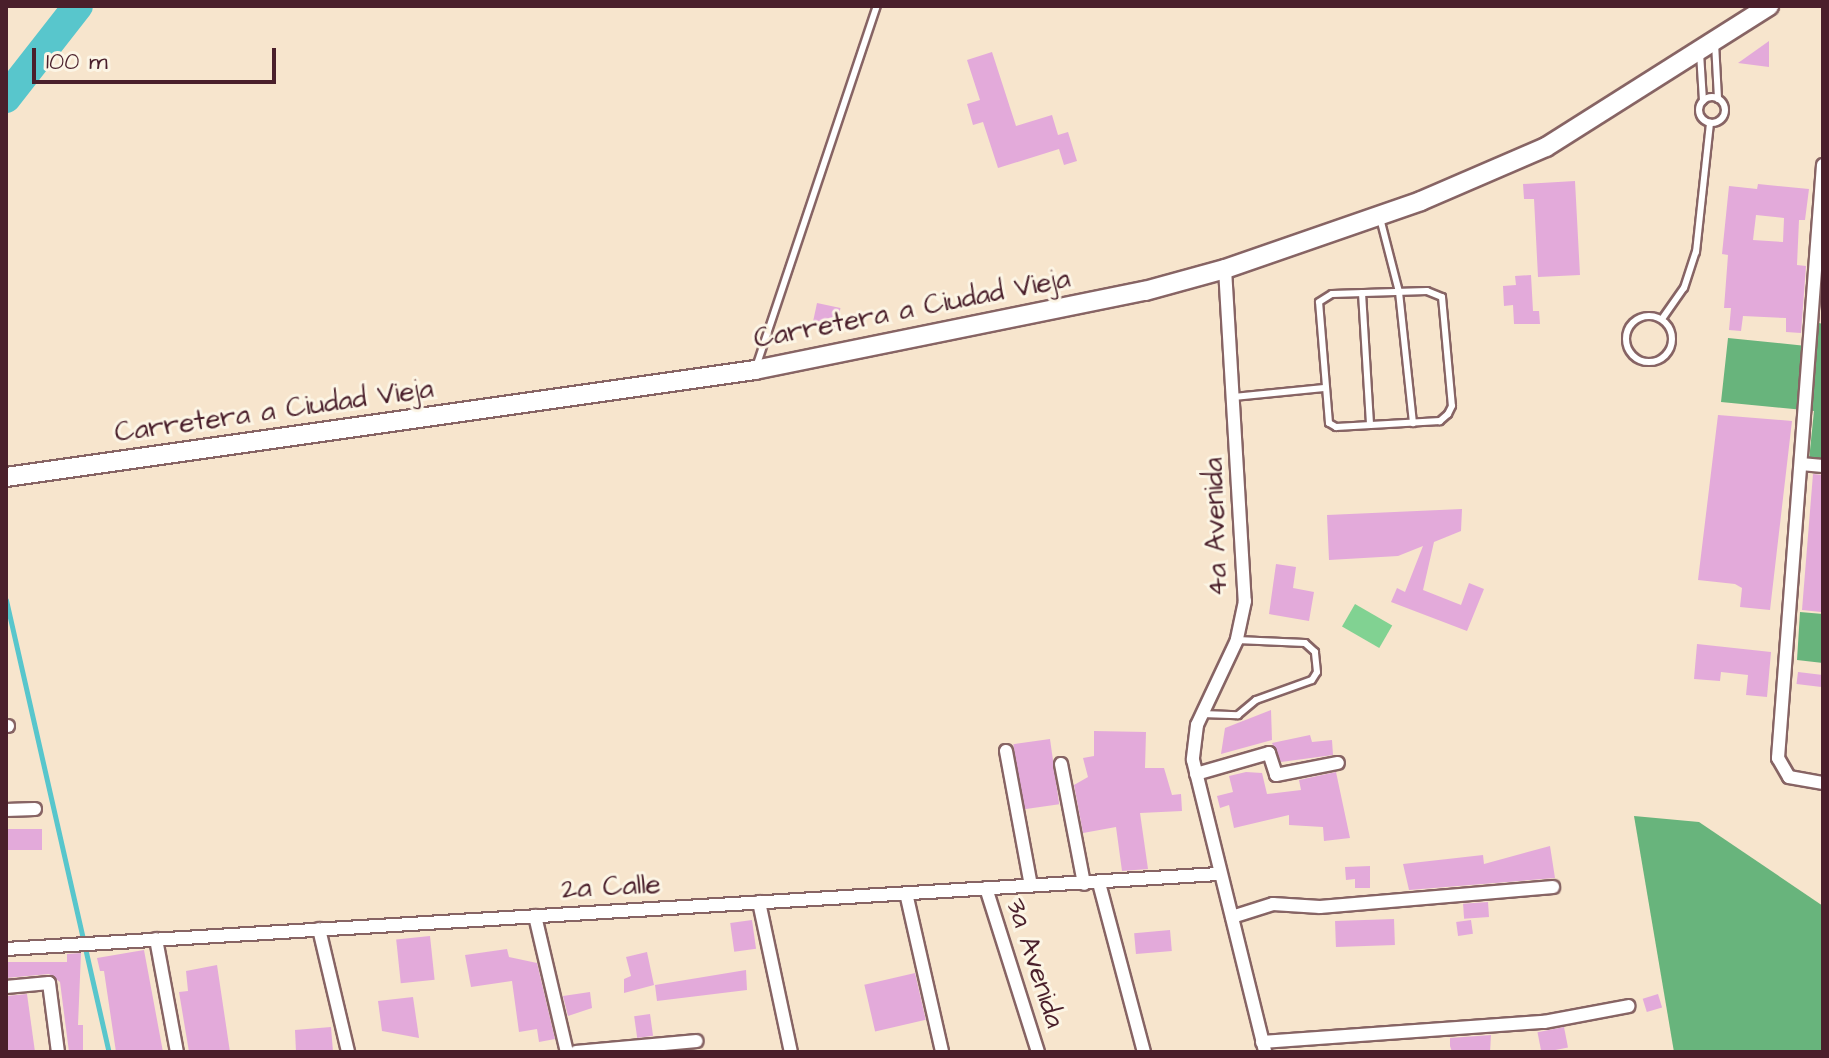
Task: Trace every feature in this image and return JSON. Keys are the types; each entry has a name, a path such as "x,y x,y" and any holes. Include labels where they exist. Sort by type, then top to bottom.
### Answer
{"main road":[{"name":"Carretera a Ciudad Vieja","path":"6,477 755,370 1145,291 1225,269 1379,216 1546,147 1708,48 1769,6"}],"street":[{"path":"1823,165 1817,332 1801,464 1778,758 1789,777 1823,783"},
{"name":"4a Avenida","path":"1225,269 1246,559 1237,640 1192,742 1218,874 1232,917 1263,1047"},
{"path":"1801,464 1823,466"},
{"path":"1006,751 1031,886"},
{"path":"1196,774 1269,753 1276,775 1338,763"},
{"path":"1061,764 1084,884"},
{"path":"6,810 35,809"},
{"name":"2a Calle","path":"6,949 1218,874"},
{"path":"1099,883 1144,1052"},
{"path":"1232,917 1273,904 1320,907 1553,887"},
{"name":"3a Avenida","path":"986,888 1038,1052"},
{"path":"906,893 942,1052"},
{"path":"759,902 791,1052"},
{"path":"535,916 567,1052"},
{"path":"319,929 348,1052"},
{"path":"156,939 177,1052"},
{"path":"6,987 49,983 58,1052"},
{"path":"1263,1047 1544,1022 1629,1006"},
{"path":"576,1052 697,1041"}],"lane":[{"path":"755,370 877,6"},
{"path":"1708,48 1724,115 1710,123"},
{"path":"1708,48 1701,117 1710,123"},
{"path":"1703,101 1718,99"},
{"path":"1662,319 1684,288 1696,252 1710,123"},
{"path":"1379,216 1399,292 1413,423"},
{"path":"1399,292 1438,293 1444,313 1452,406 1440,421 1336,427 1329,423 1324,388 1319,302 1332,294 1399,292"},
{"path":"1362,293 1370,425"},
{"path":"1640,317 1662,319 1671,330 1669,352 1658,361 1636,359 1625,341 1629,326 1640,317"},
{"path":"1234,397 1324,388"},
{"path":"1202,714 1238,715 1256,700 1312,680 1317,672 1315,652 1305,643 1237,640"}],"green space":[{"path":"1819,323 1823,324 1823,462 1809,460 1814,411 1721,402 1728,338 1816,347"},
{"path":"1355,604 1392,626 1379,648 1342,627"},
{"path":"1800,612 1823,614 1823,663 1797,660"},
{"path":"1634,816 1699,822 1823,906 1823,1052 1674,1052"}],"building":[{"path":"1769,41 1769,67 1738,63"},
{"path":"992,52 1016,126 1052,115 1058,135 1068,132 1077,161 1064,165 1059,149 998,168 983,122 973,125 967,104 980,100 967,60"},
{"path":"1575,181 1580,275 1538,277 1534,199 1524,199 1523,184"},
{"path":"1758,184 1809,189 1805,220 1799,220 1797,265 1806,266 1801,333 1786,332 1786,318 1743,316 1741,331 1729,330 1731,308 1724,308 1728,255 1722,254 1729,186 1757,189","holes":["1756,215 1784,218 1783,242 1753,240"]},
{"path":"1531,275 1533,311 1539,311 1540,324 1514,324 1513,305 1504,306 1503,286 1516,285 1515,276"},
{"path":"817,303 840,308 836,329 813,324"},
{"path":"1718,415 1792,421 1770,610 1740,607 1742,588 1735,584 1698,580"},
{"path":"1813,474 1823,475 1821,612 1802,610"},
{"path":"1462,509 1461,531 1434,542 1423,590 1461,605 1469,583 1484,589 1467,631 1391,602 1397,588 1405,592 1423,546 1398,556 1329,560 1327,515"},
{"path":"1276,564 1296,567 1293,588 1314,592 1309,621 1269,614"},
{"path":"1697,644 1771,652 1767,697 1746,695 1748,675 1721,672 1720,681 1694,679"},
{"path":"1798,672 1823,675 1821,687 1797,684"},
{"path":"1271,710 1272,740 1221,754 1225,728"},
{"path":"1094,731 1146,732 1145,768 1164,768 1172,795 1181,794 1182,811 1140,813 1148,869 1122,871 1116,827 1083,833 1074,785 1088,777 1083,758 1094,756"},
{"path":"1310,735 1312,742 1332,740 1333,755 1281,762 1272,743"},
{"path":"1050,739 1059,804 1023,810 1013,744"},
{"path":"1246,772 1262,773 1267,794 1301,790 1299,780 1336,772 1350,838 1324,841 1323,827 1289,825 1289,815 1234,828 1229,805 1220,808 1217,796 1233,792 1229,776"},
{"path":"6,829 42,829 42,850 6,850"},
{"path":"1550,846 1555,878 1409,890 1403,864 1483,855 1484,864"},
{"path":"1370,866 1370,888 1355,888 1355,879 1346,880 1345,867"},
{"path":"1488,902 1489,917 1464,919 1463,904"},
{"path":"1394,919 1395,945 1336,947 1335,921"},
{"path":"752,920 756,949 734,952 730,923"},
{"path":"1471,920 1473,934 1458,936 1456,922"},
{"path":"1170,930 1172,951 1136,954 1134,933"},
{"path":"430,936 435,980 401,983 396,940"},
{"path":"507,949 509,957 537,963 555,1039 539,1042 537,1029 519,1032 512,981 471,987 465,955"},
{"path":"144,950 163,1052 116,1052 104,971 100,971 97,958"},
{"path":"647,952 654,985 624,993 624,979 631,976 626,957"},
{"path":"81,953 78,1025 83,1025 83,1052 69,1052 60,982 49,974 6,978 6,962 67,962 67,954"},
{"path":"217,965 230,1052 189,1052 179,992 188,991 186,971"},
{"path":"746,970 747,990 657,1001 655,985"},
{"path":"915,973 926,1020 875,1031 864,985"},
{"path":"590,992 592,1008 568,1016 563,996"},
{"path":"27,994 35,1052 6,1052 6,996"},
{"path":"1658,994 1662,1007 1647,1012 1643,999"},
{"path":"413,997 419,1038 382,1031 378,1001"},
{"path":"650,1014 653,1036 637,1038 634,1016"},
{"path":"331,1027 333,1052 296,1052 295,1030"},
{"path":"1564,1027 1568,1048 1541,1052 1537,1032"},
{"path":"1491,1035 1490,1052 1452,1052 1450,1038"}],"waterway":[{"path":"6,98 78,6"},
{"path":"6,600 109,1052"}]}
